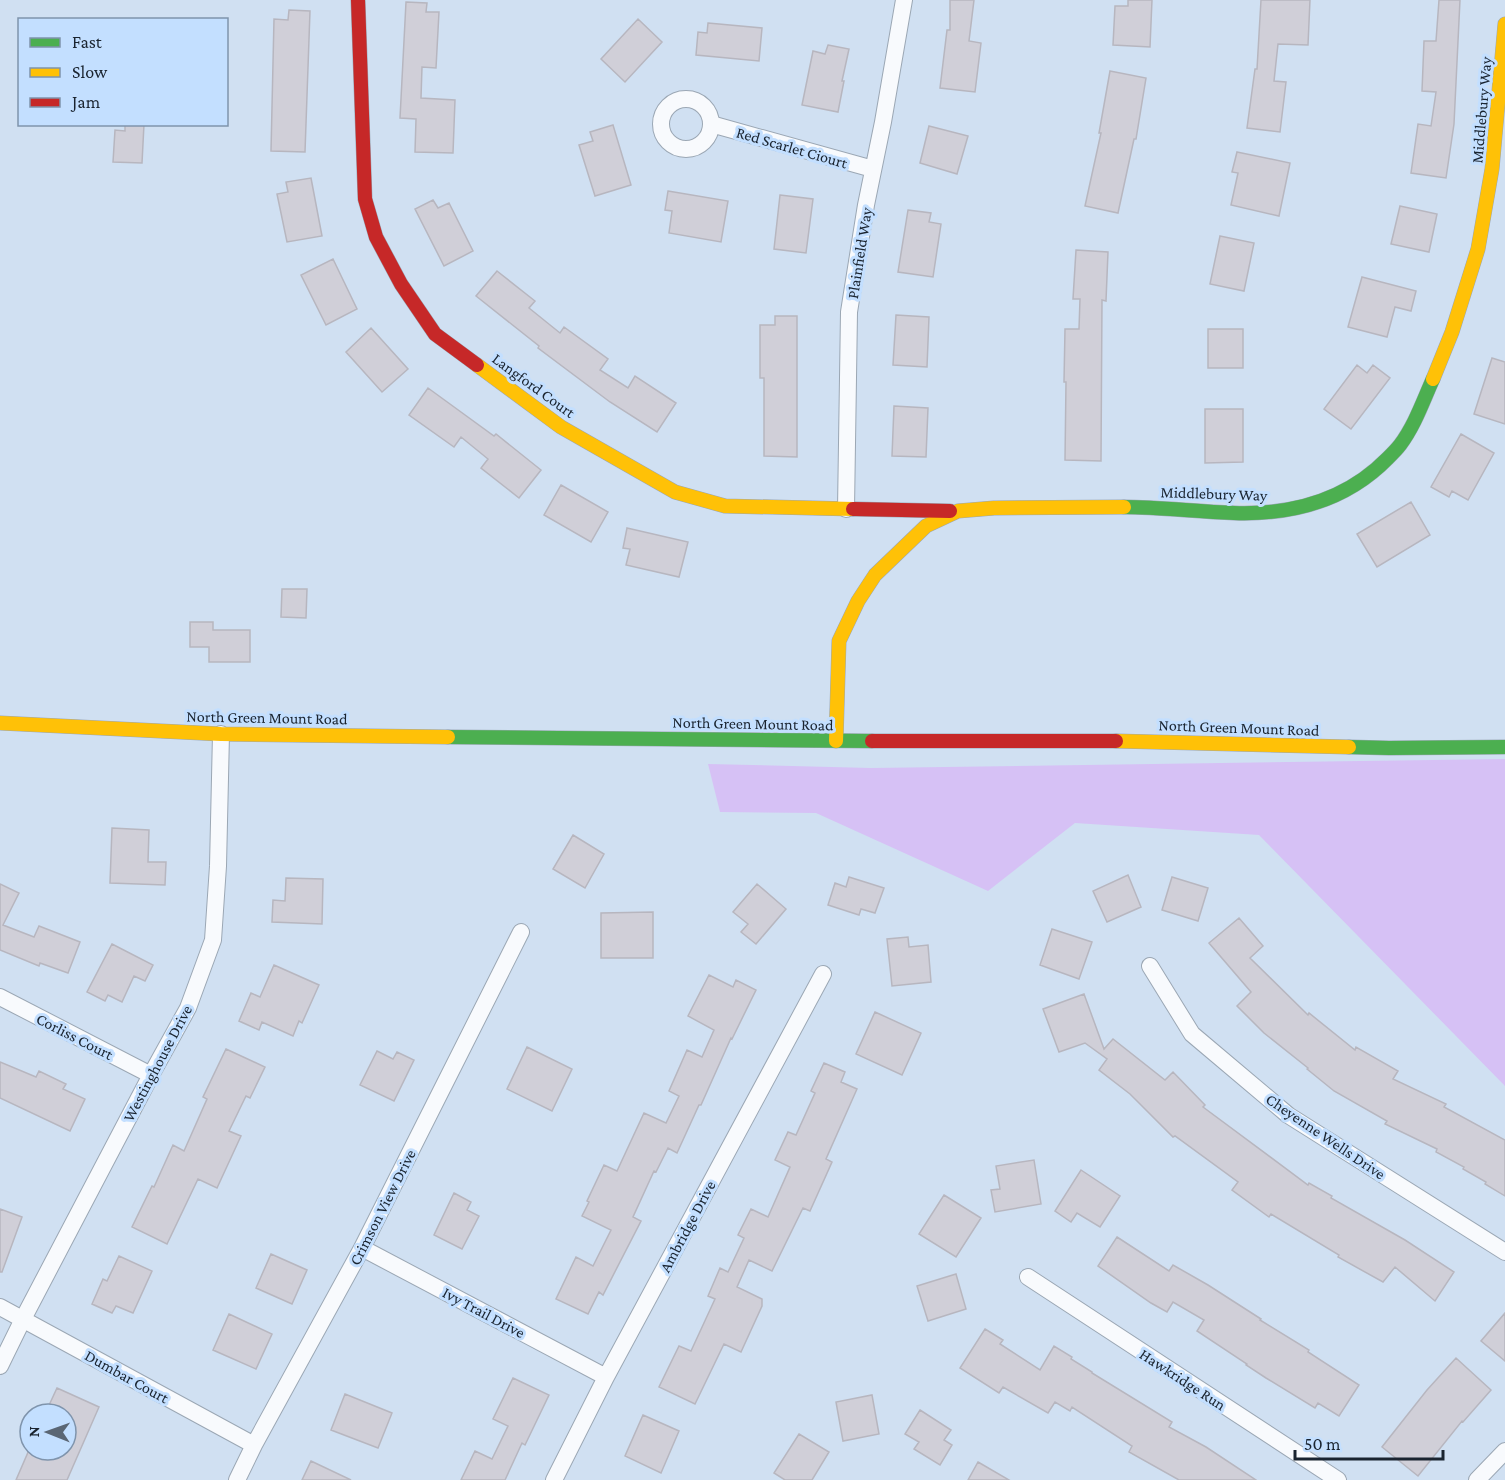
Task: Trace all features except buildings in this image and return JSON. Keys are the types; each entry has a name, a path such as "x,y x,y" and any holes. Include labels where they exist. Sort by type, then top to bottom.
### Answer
{"street":[{"name":"Langford Court","path":"358,0 365,199 376,237 401,284 435,334 561,427 675,492 725,506 958,511"},
{"name":"Plainfield Way","path":"846,509 849,312 904,0"},
{"name":"Middlebury Way","path":"836,741 839,641 858,601 875,575 926,526 958,511 994,508 1152,507 1235,513 1278,512 1315,504 1348,490 1376,470 1400,445 1419,412 1452,332 1478,249 1492,169 1505,24"},
{"name":"Red Scarlet Ciourt","path":"711,124 873,169"},
{"name":"North Green Mount Road","path":"0,723 221,734 836,741 1150,741 1389,748 1505,747"},
{"name":"Westinghouse Drive","path":"0,1366 188,1008 213,940 218,866 221,734"},
{"name":"Crimson View Drive","path":"237,1480 362,1248 521,932"},
{"name":"Cheyenne Wells Drive","path":"1150,966 1192,1034 1288,1115 1505,1252"},
{"name":"Ambridge Drive","path":"554,1480 606,1377 823,974"},
{"name":"Corliss Court","path":"0,997 151,1075"},
{"name":"Ivy Trail Drive","path":"362,1248 606,1377"},
{"name":"Hawkridge Run","path":"1028,1277 1338,1480"},
{"name":"Dumbar Court","path":"0,1307 254,1445"},
{"path":"1477,1480 1505,1451"}],"shaded area":[{"path":"1505,759 1505,1086 1259,835 1075,823 988,891 816,813 720,812 708,764 871,768"}],"traffic: fast":[{"path":"1124,507 1256,513 1297,508 1336,495 1372,473 1399,447 1433,379"},
{"path":"448,737 872,741"},
{"path":"1349,747 1505,747"}],"traffic: slow":[{"path":"1433,379 1452,332 1478,249 1492,169 1505,24"},
{"path":"477,365 561,427 675,492 725,506 853,509"},
{"path":"836,741 839,641 858,601 875,575 926,526 958,511 994,508 1124,507"},
{"path":"0,723 221,734 448,737"},
{"path":"1116,741 1349,747"}],"traffic: jam":[{"path":"358,0 365,199 376,237 401,284 435,334 477,365"},
{"path":"853,509 950,511"},
{"path":"872,741 1116,741"}]}
